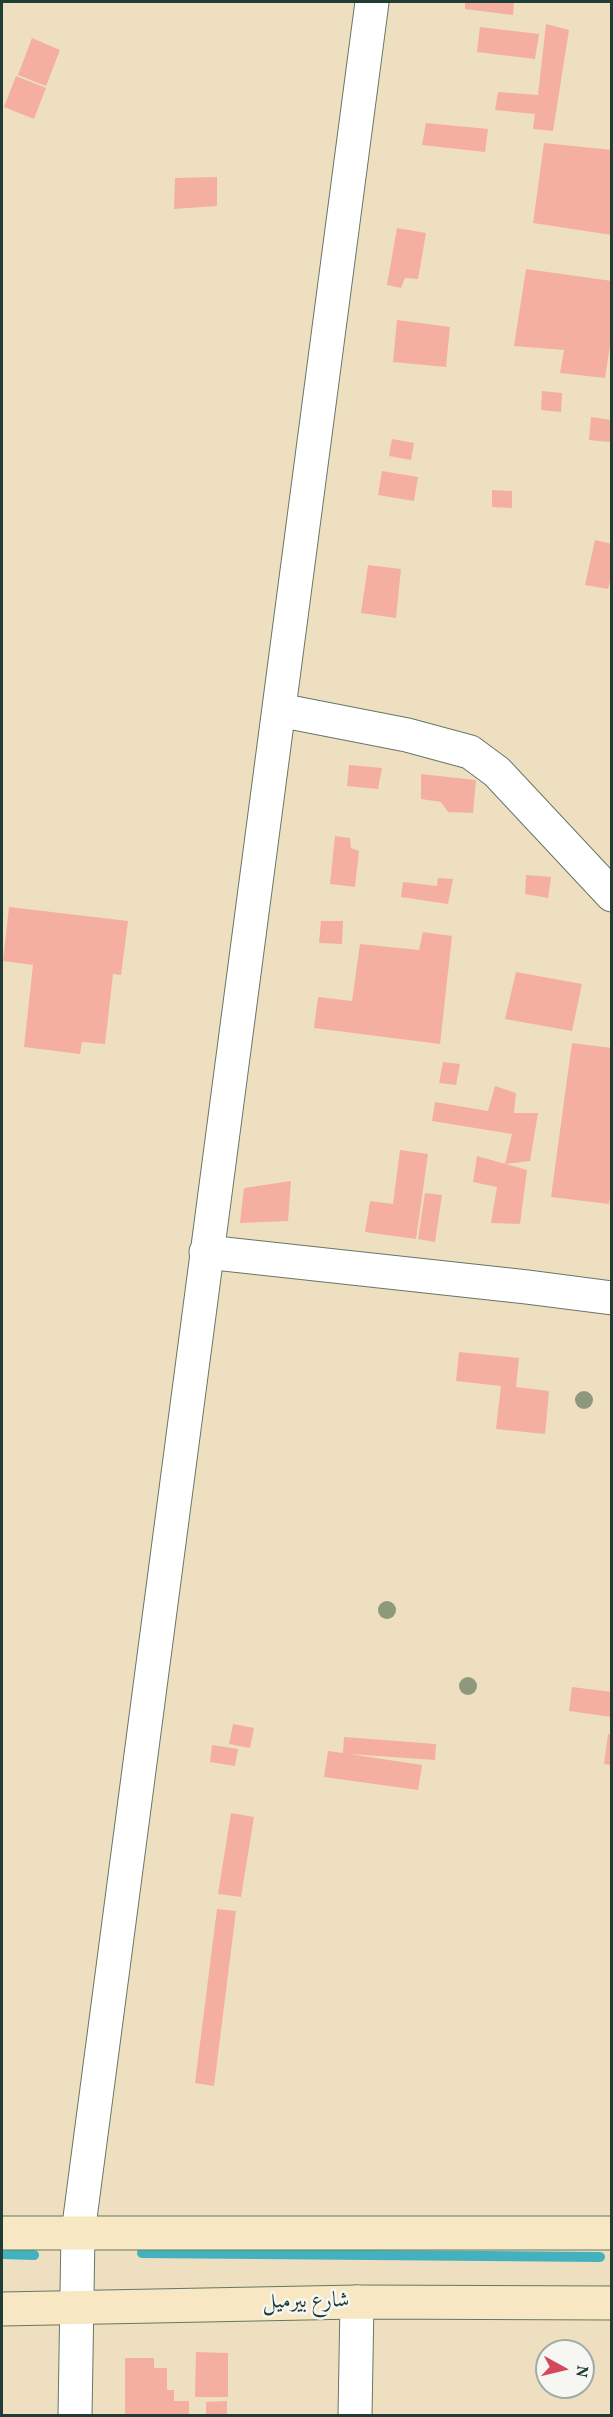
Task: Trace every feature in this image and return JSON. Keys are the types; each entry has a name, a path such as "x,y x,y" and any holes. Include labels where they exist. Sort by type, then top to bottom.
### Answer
{"street":[{"path":"75,2415 77,2270 206,1252 372,2"},
{"path":"279,710 407,735 470,752 496,772 612,895"},
{"path":"206,1252 612,1298"},
{"name":"شارع بيرميل","path":"2,2232 77,2270 357,2302 612,2303"},
{"name":"شارع بيرميل","path":"2,2309 77,2270 612,2233"},
{"path":"355,2415 357,2302"}],"building":[{"path":"465,2 514,2 513,15 465,9"},
{"path":"546,24 569,30 553,131 533,129 535,114 495,110 498,92 538,95"},
{"path":"480,27 539,34 535,59 477,52"},
{"path":"32,38 60,50 46,86 18,75"},
{"path":"16,76 46,88 34,119 4,107"},
{"path":"426,123 488,129 485,152 422,145"},
{"path":"544,143 612,150 612,235 533,223"},
{"path":"217,177 217,206 174,209 175,178"},
{"path":"397,228 426,233 418,279 405,278 401,288 387,285"},
{"path":"526,269 612,281 612,332 605,378 560,373 564,350 514,346"},
{"path":"397,320 450,327 446,367 393,362"},
{"path":"542,391 562,393 561,412 541,410"},
{"path":"591,417 611,420 610,442 589,440"},
{"path":"392,439 414,443 411,460 389,456"},
{"path":"382,471 418,477 414,501 378,495"},
{"path":"492,490 512,491 512,508 492,507"},
{"path":"595,540 612,544 612,573 608,589 585,585"},
{"path":"368,565 401,569 396,618 361,613"},
{"path":"349,765 382,768 378,789 347,786"},
{"path":"421,774 476,780 473,813 448,812 441,802 421,799"},
{"path":"335,836 350,838 351,848 359,851 355,887 330,884"},
{"path":"526,875 551,877 548,898 525,894"},
{"path":"438,878 453,879 448,904 401,897 403,882 437,886"},
{"path":"9,907 128,921 121,975 113,974 105,1044 82,1042 80,1054 24,1047 33,965 3,961"},
{"path":"321,921 343,921 342,944 319,943"},
{"path":"423,932 452,936 440,1044 314,1028 318,997 352,1001 360,944 419,950"},
{"path":"516,972 582,984 572,1031 505,1019"},
{"path":"572,1043 612,1048 612,1187 609,1204 551,1197"},
{"path":"443,1062 460,1064 456,1085 439,1083"},
{"path":"495,1086 516,1093 514,1113 538,1113 530,1161 505,1164 512,1134 432,1121 435,1102 488,1111"},
{"path":"400,1150 428,1154 416,1239 365,1232 370,1201 393,1204"},
{"path":"477,1156 527,1170 520,1224 491,1223 497,1187 473,1182"},
{"path":"291,1181 288,1221 240,1223 244,1188"},
{"path":"425,1193 442,1195 435,1242 418,1239"},
{"path":"459,1352 519,1358 516,1387 549,1391 545,1434 496,1429 501,1386 456,1381"},
{"path":"572,1687 612,1692 612,1717 569,1711"},
{"path":"233,1724 254,1728 250,1748 229,1744"},
{"path":"608,1734 612,1735 612,1765 604,1764"},
{"path":"344,1737 436,1744 435,1760 349,1754 422,1765 418,1790 324,1777 328,1751 343,1753"},
{"path":"212,1745 238,1749 235,1766 210,1762"},
{"path":"231,1813 254,1817 241,1897 218,1894"},
{"path":"217,1909 236,1911 214,2086 195,2083"},
{"path":"196,2352 228,2353 228,2397 195,2397"},
{"path":"125,2358 154,2358 154,2368 167,2368 167,2390 174,2390 174,2401 189,2401 189,2416 125,2416"},
{"path":"227,2401 227,2416 206,2416 206,2402"}],"waterway":[{"path":"142,2253 600,2257"},
{"path":"2,2254 34,2255"}]}
